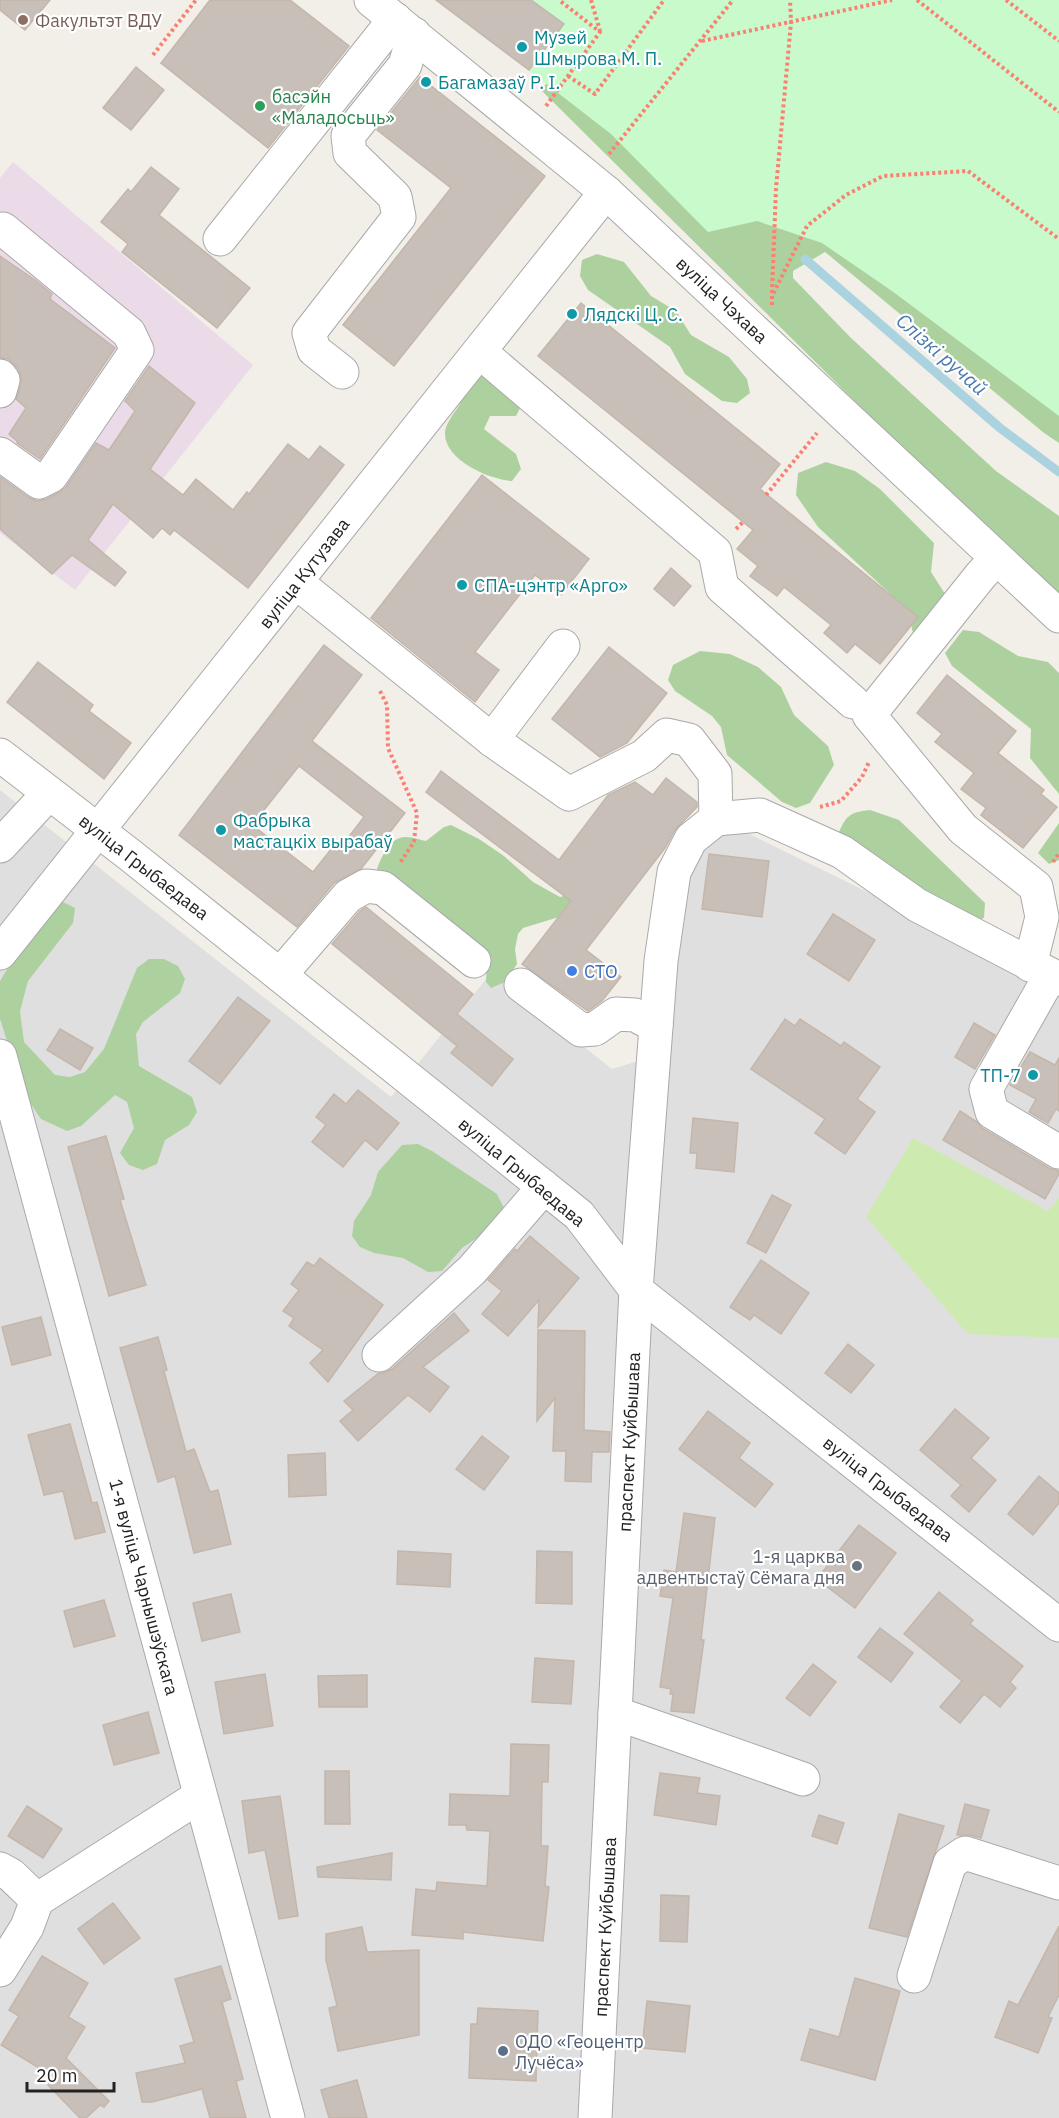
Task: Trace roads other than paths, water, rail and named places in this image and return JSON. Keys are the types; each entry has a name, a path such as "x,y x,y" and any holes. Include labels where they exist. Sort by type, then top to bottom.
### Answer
{"street":[{"name":"вуліца Чэхава","path":"394,18 606,192 1059,616"},
{"path":"220,239 394,18"},
{"path":"342,372 314,350 309,333 399,217 395,197 350,153 348,136 405,65 394,18"},
{"name":"вуліца Кутузава","path":"0,953 606,192"},
{"path":"0,231 3,229 129,333 137,350 51,477 39,482 0,454"},
{"path":"480,352 715,552 722,587 853,702"},
{"path":"0,376 3,380 0,390"},
{"path":"996,559 869,716 963,829 1036,887 1042,917 1046,974 986,1089 992,1112 1059,1152"},
{"path":"296,582 492,740 569,794 644,756 667,735 689,740 715,774 716,819 760,816 843,852 917,905 1046,974"},
{"path":"492,740 563,646"},
{"name":"вуліца Грыбаедава","path":"0,755 130,855 579,1215 636,1290 1059,1625"},
{"path":"0,846 49,793"},
{"name":"праспект Куйбышава","path":"595,2118 636,1290 661,961 674,872 692,839 716,819"},
{"path":"280,975 348,896 366,886 383,888 474,962"},
{"path":"521,985 581,1030 595,1029 616,1014 635,1016 656,1026"},
{"name":"1-я вуліца Чарнышэўскага","path":"0,1056 288,2118"},
{"path":"379,1355 472,1270 544,1187"},
{"path":"615,1713 803,1779"},
{"path":"0,1970 27,1927 37,1900 200,1796"},
{"path":"914,1976 950,1863 965,1853 1059,1883"},
{"path":"0,1869 11,1875 37,1900"}],"waterway":[{"name":"Слізкі ручай","path":"805,259 1000,428 1059,472"}],"place":[{"name":"Факультэт ВДУ","path":"23,20"},
{"name":"Музей Шмырова М. П.","path":"522,47"},
{"name":"Багамазаў Р. І.","path":"426,82"},
{"name":"басэйн «Маладосьць»","path":"260,106"},
{"name":"Лядскі Ц. С.","path":"572,314"},
{"name":"СПА-цэнтр «Арго»","path":"462,585"},
{"name":"Фабрыка мастацкіх вырабаў","path":"221,830"},
{"name":"СТО","path":"572,971"},
{"name":"ТП-7","path":"1033,1075"},
{"name":"1-я царква адвентыстаў Сёмага дня","path":"857,1566"},
{"name":"ОДО «Геоцентр Лучёса»","path":"503,2051"}]}
